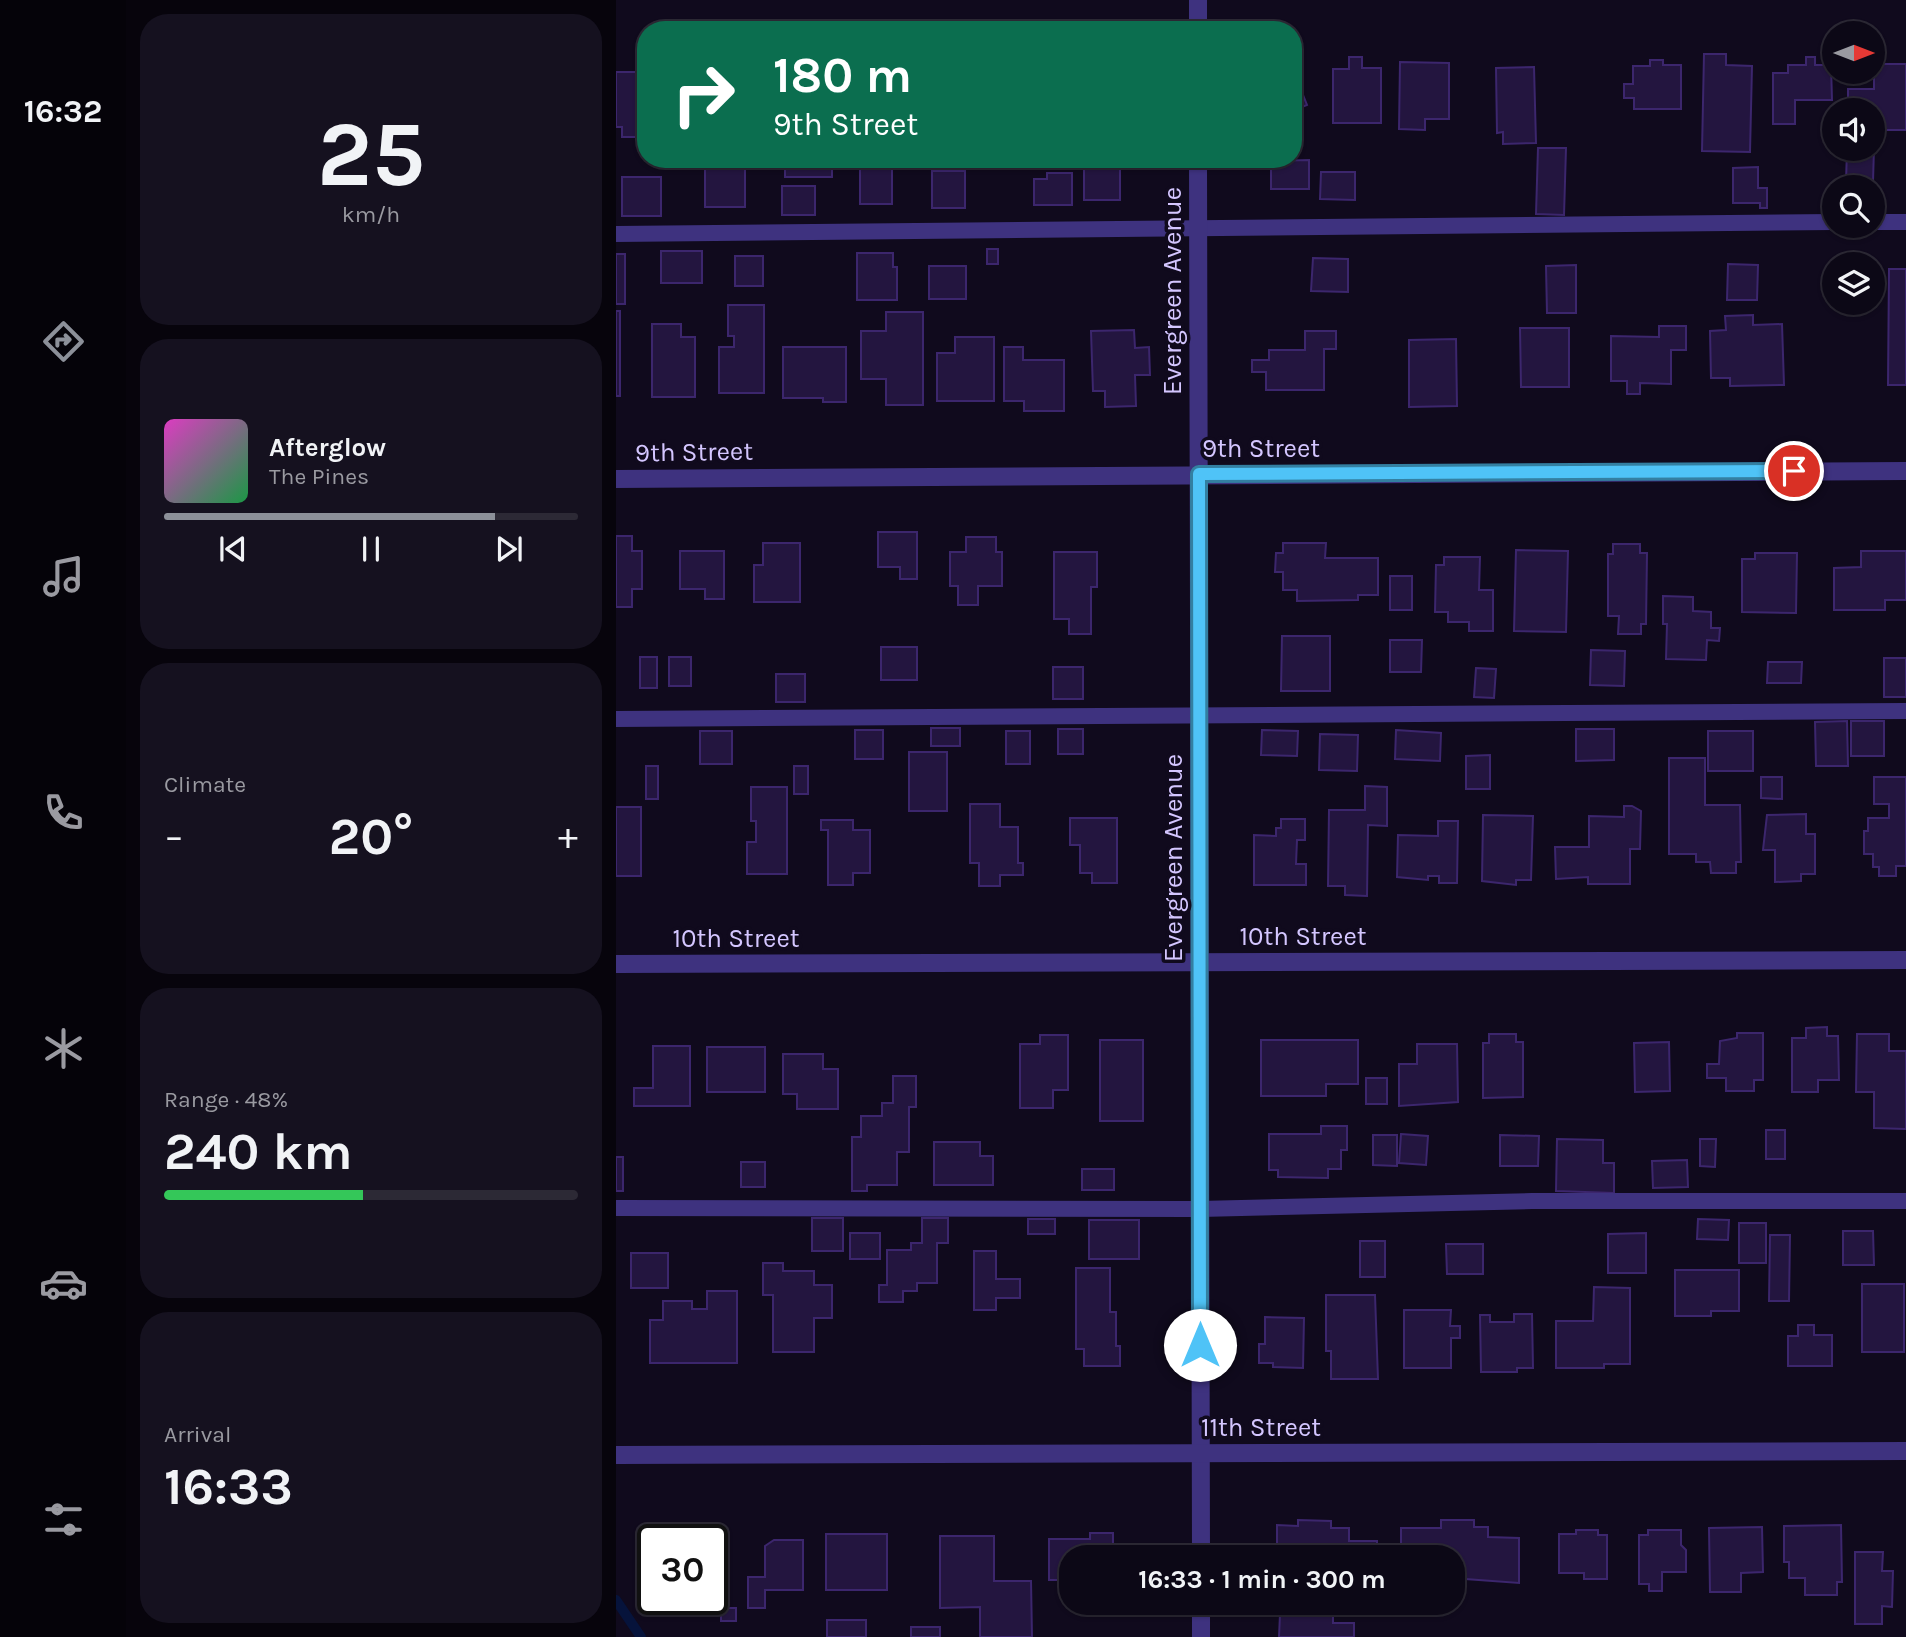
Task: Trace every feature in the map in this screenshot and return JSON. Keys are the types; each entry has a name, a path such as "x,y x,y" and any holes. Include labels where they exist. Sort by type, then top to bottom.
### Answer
{"street":[{"path":"1198,0 1198,21"},
{"name":"Evergreen Avenue","path":"1198,168 1200,1545"},
{"name":"9th Street","path":"616,479 1906,471"},
{"name":"10th Street","path":"616,964 1906,960"},
{"name":"11th Street","path":"616,1455 1906,1451"},
{"path":"1200,1615 1200,1637"}],"lane":[{"path":"616,234 1822,222"},
{"path":"1885,222 1906,222"},
{"path":"616,719 1906,711"},
{"path":"616,1208 1200,1209 1532,1201 1906,1200"}],"building":[{"path":"1704,54 1726,54 1726,65 1752,66 1750,152 1702,151"},
{"path":"1349,57 1362,57 1362,68 1381,68 1381,123 1333,123 1333,69 1349,69"},
{"path":"1806,57 1815,57 1815,65 1822,65 1822,84 1832,84 1832,98 1795,100 1795,124 1773,124 1773,73 1788,73 1788,65 1806,65"},
{"path":"1650,60 1663,60 1663,65 1681,65 1681,109 1634,109 1634,98 1624,98 1624,84 1633,84 1633,66 1650,66"},
{"path":"1400,62 1449,63 1449,119 1425,119 1425,130 1399,129"},
{"path":"1885,64 1906,64 1906,130 1885,130 1885,98 1848,98 1848,89 1874,89 1874,84 1885,84"},
{"path":"1534,67 1536,143 1503,144 1503,132 1497,133 1496,68"},
{"path":"616,72 637,72 637,137 622,137 622,127 616,127"},
{"path":"1302,92 1307,105 1302,107"},
{"path":"1538,148 1566,148 1564,215 1536,214"},
{"path":"1302,160 1309,160 1309,189 1271,189 1271,168 1302,168"},
{"path":"1847,161 1874,161 1873,175 1846,175"},
{"path":"1758,167 1758,188 1767,188 1767,208 1760,208 1760,203 1733,203 1733,168"},
{"path":"705,168 745,168 745,207 705,207"},
{"path":"785,168 832,168 832,177 785,177"},
{"path":"860,168 892,168 892,204 860,204"},
{"path":"1084,168 1120,168 1120,200 1084,200"},
{"path":"932,171 965,171 965,208 932,208"},
{"path":"1321,172 1355,172 1355,200 1320,199"},
{"path":"1047,173 1072,173 1072,205 1034,205 1034,179 1047,179"},
{"path":"622,177 661,177 661,216 622,216"},
{"path":"782,186 815,186 815,215 782,215"},
{"path":"987,249 998,249 998,264 987,264"},
{"path":"661,251 702,251 702,283 661,283"},
{"path":"857,253 893,253 893,267 897,267 897,300 857,300"},
{"path":"616,254 625,254 625,304 616,304"},
{"path":"735,256 763,256 763,286 735,286"},
{"path":"1313,258 1348,259 1348,292 1311,291"},
{"path":"1728,264 1758,265 1757,300 1727,300"},
{"path":"1576,265 1576,313 1547,313 1546,266"},
{"path":"929,266 966,266 966,299 929,299"},
{"path":"1889,269 1906,269 1906,385 1888,385"},
{"path":"728,305 764,305 764,393 719,393 719,347 734,347 734,336 728,336"},
{"path":"616,311 620,311 620,396 616,396"},
{"path":"886,312 923,312 923,405 886,405 886,379 861,379 861,331 886,331"},
{"path":"1753,315 1753,325 1782,324 1784,385 1730,386 1730,378 1711,378 1710,331 1726,330 1725,316"},
{"path":"652,324 681,324 681,337 695,337 695,397 652,397"},
{"path":"1659,326 1686,326 1686,350 1671,350 1671,384 1640,383 1640,394 1627,394 1627,381 1611,381 1611,336 1659,337"},
{"path":"1520,328 1569,328 1569,387 1521,387"},
{"path":"1134,330 1135,348 1149,347 1150,375 1135,375 1136,406 1105,407 1105,391 1093,391 1091,331"},
{"path":"1305,331 1336,331 1336,349 1324,349 1324,390 1266,390 1266,372 1252,372 1252,360 1269,360 1269,350 1305,350"},
{"path":"955,337 994,337 994,401 937,401 937,353 955,353"},
{"path":"1456,339 1457,406 1409,407 1409,340"},
{"path":"783,347 846,347 846,402 823,402 823,398 783,398"},
{"path":"1004,347 1023,347 1023,360 1064,360 1064,411 1024,411 1024,401 1004,401"},
{"path":"878,532 917,532 917,579 900,579 900,567 878,567"},
{"path":"616,536 632,536 632,551 642,551 642,589 632,589 632,607 616,607"},
{"path":"966,537 996,537 996,552 1002,552 1002,586 978,586 978,605 958,605 958,586 950,586 950,552 966,552"},
{"path":"763,543 800,543 800,602 754,602 754,565 763,565"},
{"path":"1283,543 1326,543 1325,558 1378,558 1378,595 1358,595 1358,600 1297,601 1297,590 1283,590 1283,572 1275,572 1276,553 1283,553"},
{"path":"1613,544 1640,544 1640,553 1647,553 1646,624 1641,624 1641,634 1618,634 1619,616 1608,616 1608,554 1613,554"},
{"path":"1516,550 1568,551 1566,632 1514,631"},
{"path":"680,551 724,551 724,599 705,599 705,589 680,589"},
{"path":"1861,551 1906,551 1906,600 1885,600 1885,610 1834,610 1834,568 1861,567"},
{"path":"1054,552 1097,552 1097,587 1091,587 1091,634 1069,634 1069,619 1054,619"},
{"path":"1755,553 1797,553 1796,613 1742,612 1742,559 1755,559"},
{"path":"1444,557 1480,557 1479,590 1493,590 1493,631 1469,631 1469,622 1448,622 1448,612 1435,612 1436,565 1444,565"},
{"path":"1390,576 1412,576 1412,610 1390,610"},
{"path":"1663,596 1693,597 1693,611 1711,612 1711,628 1720,628 1719,641 1707,640 1706,660 1666,659 1667,624 1663,624"},
{"path":"1282,636 1330,636 1330,691 1281,691"},
{"path":"1390,640 1422,640 1421,672 1390,672"},
{"path":"881,647 917,647 917,680 881,680"},
{"path":"1591,650 1625,651 1624,686 1590,685"},
{"path":"640,657 657,657 657,688 640,688"},
{"path":"669,657 691,657 691,686 669,686"},
{"path":"1884,658 1906,658 1906,697 1884,697"},
{"path":"1768,662 1802,662 1801,683 1767,683"},
{"path":"1053,667 1083,667 1083,699 1053,699"},
{"path":"1476,668 1496,669 1494,698 1474,697"},
{"path":"776,674 805,674 805,702 776,702"},
{"path":"1847,721 1848,766 1816,766 1815,722"},
{"path":"1851,721 1884,721 1884,756 1851,756"},
{"path":"931,728 960,728 960,746 931,746"},
{"path":"1058,729 1083,729 1083,754 1058,754"},
{"path":"1576,729 1614,729 1614,760 1576,761"},
{"path":"855,730 883,730 883,759 855,759"},
{"path":"1262,730 1298,731 1297,756 1261,755"},
{"path":"1396,730 1441,733 1440,761 1395,759"},
{"path":"700,731 732,731 732,764 700,764"},
{"path":"1006,731 1030,731 1030,764 1006,764"},
{"path":"1708,731 1753,731 1753,771 1708,771"},
{"path":"1320,734 1358,735 1357,771 1319,770"},
{"path":"909,752 947,752 947,811 909,811"},
{"path":"1490,755 1490,789 1466,789 1466,756"},
{"path":"1669,758 1705,758 1705,805 1740,805 1741,862 1736,862 1736,873 1711,873 1710,862 1696,862 1696,854 1669,854"},
{"path":"646,766 658,766 658,799 646,799"},
{"path":"794,766 808,766 808,794 794,794"},
{"path":"1761,777 1782,777 1782,799 1761,798"},
{"path":"1874,777 1906,777 1906,866 1896,866 1896,876 1879,876 1879,867 1873,867 1873,854 1864,854 1864,831 1868,831 1868,818 1889,818 1889,804 1874,804"},
{"path":"1365,786 1387,787 1387,826 1368,825 1367,896 1345,895 1345,886 1328,886 1329,810 1365,810"},
{"path":"751,787 787,787 787,874 747,874 747,842 756,842 756,821 751,821"},
{"path":"970,804 1000,804 1000,827 1018,827 1018,863 1023,863 1023,875 1000,875 1000,886 979,886 979,863 970,863"},
{"path":"1624,806 1632,806 1641,811 1640,849 1630,849 1630,884 1588,884 1588,877 1556,879 1555,847 1589,847 1589,816 1624,817"},
{"path":"616,807 641,807 641,876 616,876"},
{"path":"1806,814 1806,834 1815,834 1815,874 1801,874 1801,881 1775,882 1775,850 1763,850 1767,815"},
{"path":"1483,815 1533,816 1531,880 1516,880 1516,885 1482,881"},
{"path":"1070,818 1117,818 1117,883 1092,883 1092,873 1080,873 1080,845 1070,845"},
{"path":"1281,819 1305,819 1305,840 1297,840 1296,864 1306,864 1306,885 1254,885 1254,835 1276,836 1276,828 1281,828"},
{"path":"821,820 853,820 853,830 870,830 870,873 853,873 853,885 828,885 828,830 821,830"},
{"path":"1438,821 1458,821 1457,883 1439,883 1439,876 1428,876 1428,880 1397,877 1398,835 1438,836"},
{"path":"1827,1027 1827,1036 1838,1036 1839,1080 1818,1080 1818,1092 1792,1092 1792,1038 1806,1038 1806,1028"},
{"path":"1737,1033 1763,1033 1763,1080 1754,1080 1754,1091 1726,1091 1726,1078 1707,1078 1707,1064 1719,1064 1720,1041 1737,1038"},
{"path":"1489,1034 1516,1034 1516,1042 1523,1042 1523,1097 1483,1098 1483,1043 1489,1043"},
{"path":"1857,1034 1889,1034 1889,1051 1906,1051 1906,1129 1874,1128 1874,1092 1856,1092"},
{"path":"1040,1035 1068,1035 1068,1090 1053,1090 1053,1108 1020,1108 1020,1044 1040,1044"},
{"path":"1100,1040 1143,1040 1143,1121 1100,1121"},
{"path":"1261,1040 1358,1040 1358,1084 1326,1084 1326,1096 1261,1096"},
{"path":"1669,1042 1670,1091 1635,1092 1634,1043"},
{"path":"1417,1044 1457,1044 1458,1102 1399,1106 1399,1064 1417,1064"},
{"path":"653,1046 690,1046 690,1106 634,1106 634,1088 653,1088"},
{"path":"707,1047 765,1047 765,1092 707,1092"},
{"path":"783,1054 823,1054 823,1069 838,1069 838,1109 797,1109 797,1094 783,1094"},
{"path":"893,1076 916,1076 916,1107 909,1107 909,1152 897,1152 897,1185 867,1185 867,1191 852,1191 852,1137 861,1137 861,1116 882,1116 882,1103 893,1103"},
{"path":"1366,1078 1387,1078 1387,1104 1366,1104"},
{"path":"1321,1126 1347,1126 1347,1150 1341,1150 1341,1169 1328,1169 1328,1178 1278,1177 1278,1170 1269,1170 1269,1134 1321,1134"},
{"path":"1766,1130 1785,1130 1785,1159 1766,1159"},
{"path":"1401,1134 1428,1136 1426,1165 1399,1163"},
{"path":"1373,1135 1397,1135 1397,1166 1373,1165"},
{"path":"1500,1135 1539,1136 1538,1166 1500,1166"},
{"path":"1557,1139 1603,1140 1603,1163 1614,1163 1614,1193 1556,1191"},
{"path":"1700,1139 1716,1139 1715,1167 1700,1166"},
{"path":"934,1142 980,1142 980,1156 993,1156 993,1185 934,1185"},
{"path":"616,1157 623,1157 623,1191 616,1191"},
{"path":"1687,1160 1688,1187 1653,1188 1652,1161"},
{"path":"741,1162 765,1162 765,1187 741,1187"},
{"path":"1082,1169 1114,1169 1114,1190 1082,1190"},
{"path":"812,1218 843,1218 843,1251 812,1251"},
{"path":"922,1218 948,1218 948,1243 937,1243 937,1283 917,1283 917,1291 903,1291 903,1302 879,1302 879,1285 887,1285 887,1250 911,1250 911,1243 922,1243"},
{"path":"1028,1219 1055,1219 1055,1234 1028,1234"},
{"path":"1698,1219 1729,1220 1728,1240 1697,1239"},
{"path":"1089,1220 1139,1220 1139,1259 1089,1259"},
{"path":"1739,1223 1766,1223 1766,1263 1739,1263"},
{"path":"1843,1231 1873,1231 1874,1265 1843,1265"},
{"path":"850,1233 880,1233 880,1259 850,1259"},
{"path":"1646,1233 1646,1273 1608,1273 1608,1234"},
{"path":"1770,1235 1790,1235 1789,1301 1769,1301"},
{"path":"1360,1241 1385,1241 1385,1277 1360,1277"},
{"path":"1446,1244 1483,1244 1483,1274 1447,1274"},
{"path":"974,1251 996,1251 996,1279 1020,1279 1020,1298 996,1298 996,1310 974,1310"},
{"path":"631,1253 668,1253 668,1288 631,1288"},
{"path":"763,1263 783,1263 783,1271 814,1271 814,1285 832,1285 832,1318 814,1318 814,1352 773,1352 773,1295 763,1295"},
{"path":"1076,1268 1110,1268 1110,1312 1116,1312 1116,1346 1120,1346 1120,1366 1084,1366 1084,1349 1076,1349"},
{"path":"1675,1270 1739,1270 1739,1311 1711,1311 1711,1316 1675,1316"},
{"path":"1862,1284 1904,1284 1904,1352 1862,1352"},
{"path":"1594,1287 1630,1288 1630,1364 1604,1364 1604,1368 1556,1368 1556,1321 1593,1321"},
{"path":"707,1291 737,1291 737,1363 650,1363 650,1320 663,1320 663,1301 692,1301 692,1309 707,1309"},
{"path":"1326,1295 1375,1295 1378,1379 1331,1379 1331,1351 1326,1351"},
{"path":"1404,1310 1451,1310 1450,1326 1460,1326 1460,1338 1451,1338 1451,1368 1404,1368"},
{"path":"1514,1314 1532,1314 1533,1368 1517,1368 1517,1372 1481,1372 1480,1315 1490,1315 1490,1322 1514,1322"},
{"path":"1265,1317 1304,1318 1303,1368 1273,1367 1273,1363 1259,1363 1259,1344 1265,1344"},
{"path":"1798,1325 1814,1325 1814,1335 1832,1335 1832,1366 1788,1366 1788,1336 1798,1336"},
{"path":"1298,1520 1331,1521 1331,1528 1349,1528 1349,1541 1377,1541 1377,1545 1277,1545 1277,1525 1298,1526"},
{"path":"1441,1520 1474,1520 1474,1527 1488,1527 1488,1537 1519,1538 1519,1583 1465,1579 1465,1545 1401,1545 1401,1528 1441,1528"},
{"path":"1841,1525 1842,1582 1837,1582 1837,1595 1805,1595 1805,1578 1789,1578 1789,1562 1784,1562 1784,1526"},
{"path":"1762,1527 1763,1572 1741,1573 1741,1592 1710,1592 1709,1528"},
{"path":"1576,1530 1598,1530 1598,1535 1607,1535 1607,1579 1584,1579 1584,1573 1559,1573 1559,1534 1576,1534"},
{"path":"1648,1530 1681,1530 1681,1545 1686,1550 1686,1572 1662,1572 1662,1591 1649,1591 1649,1584 1639,1584 1639,1535 1648,1535"},
{"path":"1090,1533 1113,1533 1113,1545 1059,1545 1059,1580 1049,1580 1049,1539 1090,1539"},
{"path":"826,1534 887,1534 887,1590 826,1590"},
{"path":"940,1536 994,1536 994,1581 1031,1581 1032,1637 980,1637 980,1607 940,1608"},
{"path":"774,1540 803,1540 803,1590 765,1590 765,1608 748,1608 748,1577 765,1577 765,1546"},
{"path":"1855,1552 1883,1552 1882,1571 1893,1571 1892,1607 1882,1606 1882,1624 1855,1624"},
{"path":"728,1608 736,1608 736,1621 721,1621 721,1615 728,1615"},
{"path":"1280,1615 1333,1615 1333,1623 1354,1623 1354,1637 1279,1637"},
{"path":"827,1620 866,1620 866,1637 827,1637"},
{"path":"911,1627 940,1627 940,1637 911,1637"}],"waterway":[{"path":"616,1600 641,1637"}],"route":[{"path":"1200,1345 1199,474 1794,471"}]}
